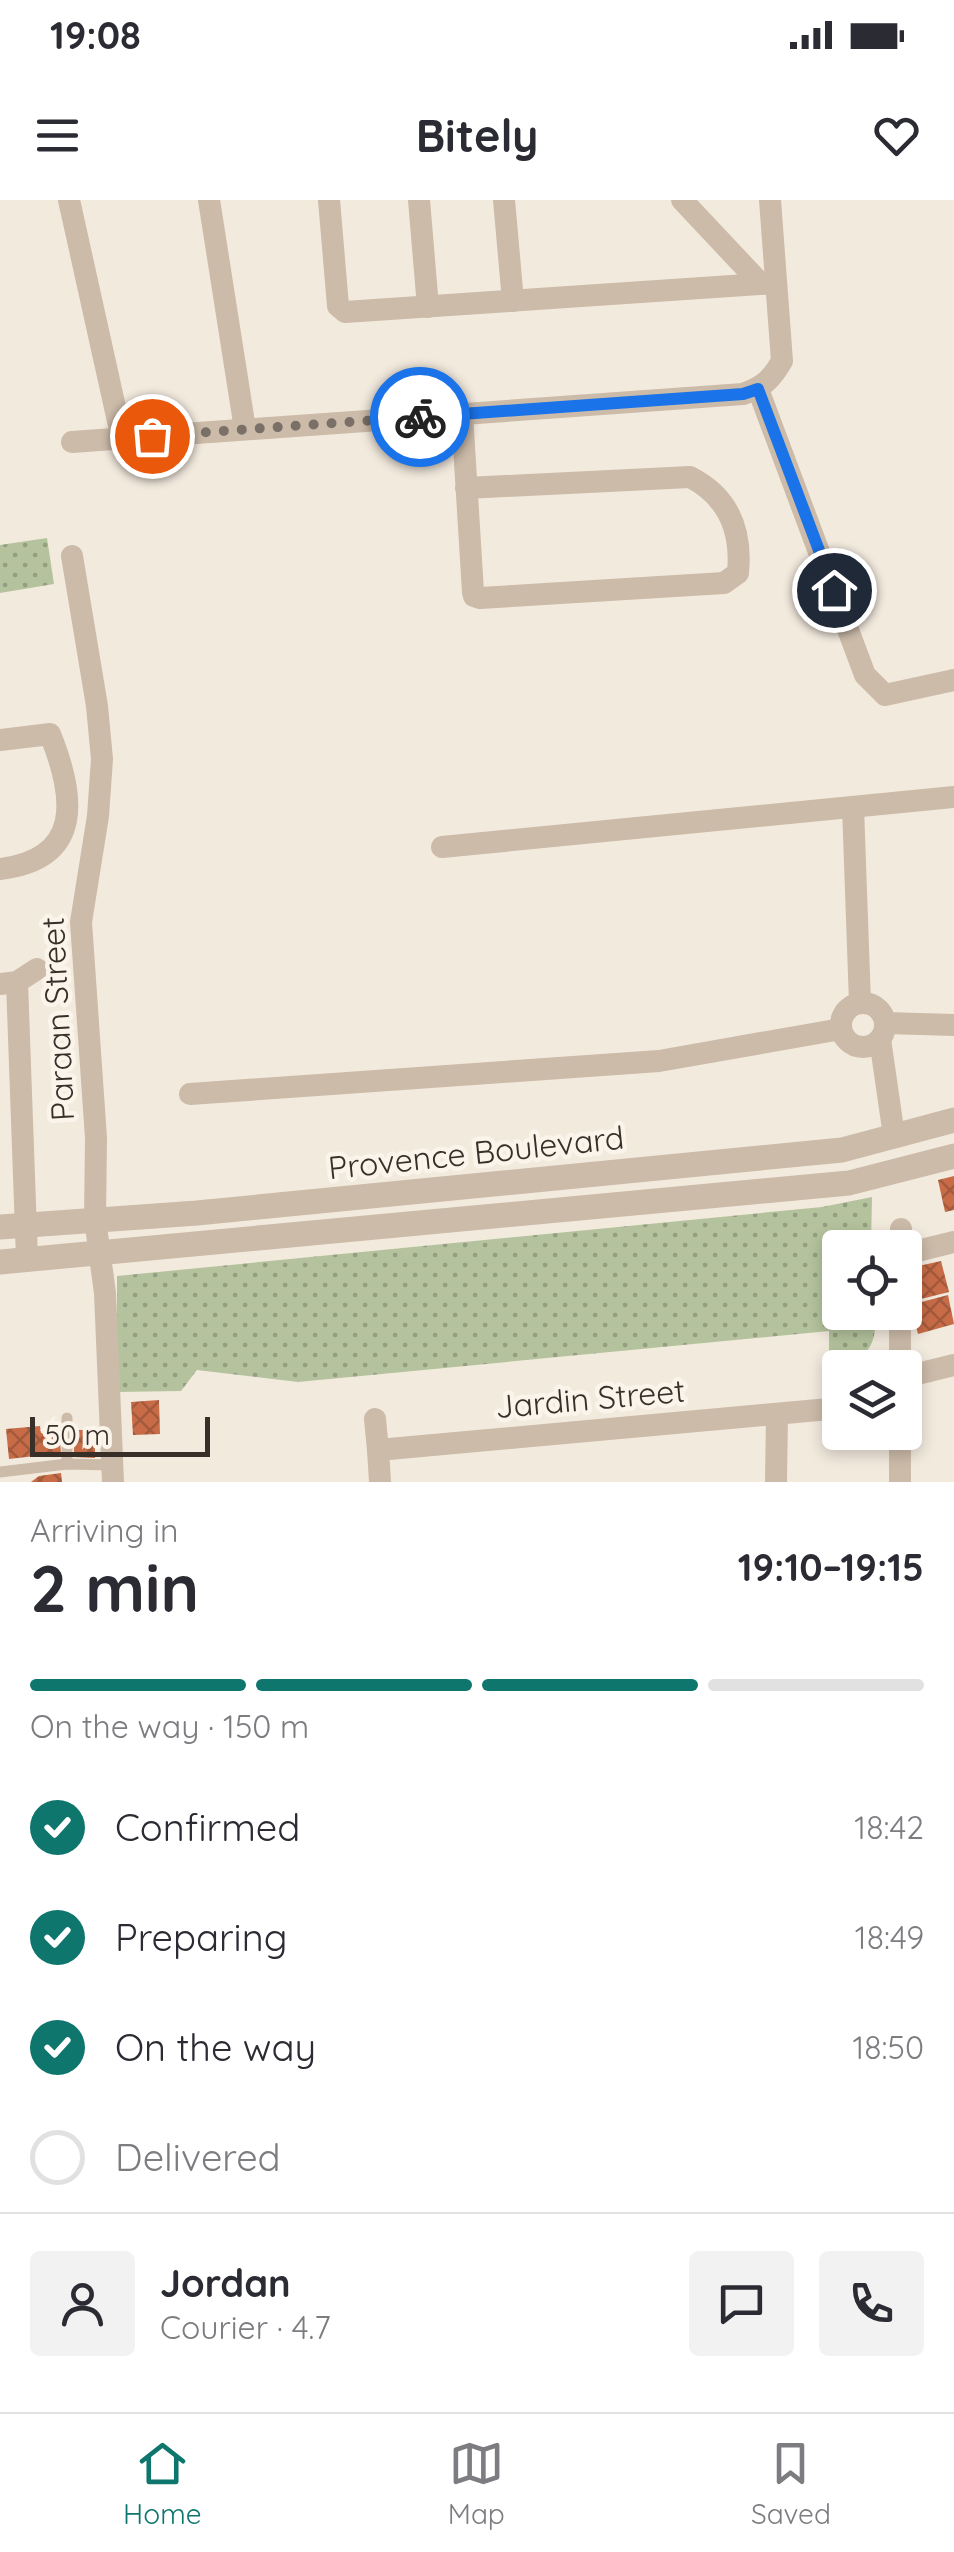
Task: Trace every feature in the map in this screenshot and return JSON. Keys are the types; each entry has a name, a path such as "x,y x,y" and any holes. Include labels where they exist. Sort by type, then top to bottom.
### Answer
{"street":[{"path":"69,200 122,438"},
{"path":"209,200 245,430"},
{"path":"329,200 340,309 345,312 769,283"},
{"path":"419,200 428,307"},
{"path":"504,200 513,301"},
{"path":"682,200 769,283"},
{"path":"72,442 743,394 758,389 771,380 782,361 769,283 770,200"},
{"path":"758,389 865,675 885,696 954,680"},
{"path":"462,414 466,488 472,592 480,598 724,584 738,574 740,551 725,503 709,487 690,477 466,488"},
{"name":"Paraan Street","path":"72,556 98,706 102,760 98,816 80,922 96,1138 95,1218 105,1293 113,1474"},
{"path":"0,740 50,734 64,772 68,804 60,839 51,852 34,862 0,868"},
{"path":"442,848 954,798"},
{"path":"853,807 860,1003"},
{"path":"18,978 10,1036 13,1225 27,1260"},
{"path":"894,1136 883,1031 877,1007 860,1003 845,1012 842,1029 850,1042 865,1047 883,1031 954,1025"},
{"path":"190,1094 660,1060 842,1029"},
{"name":"Provence Boulevard","path":"13,1225 217,1211 842,1150 954,1120"},
{"path":"842,1150 850,1183"},
{"name":"Provence Boulevard","path":"0,1262 850,1183 954,1156"},
{"path":"922,1250 954,1242"},
{"path":"922,1373 954,1365"},
{"name":"Jardin Street","path":"378,1450 822,1410"},
{"path":"776,1482 777,1414"},
{"path":"374,1419 380,1482"},
{"path":"900,1450 900,1482"}],"lane":[{"path":"67,1418 67,1464"},
{"path":"0,1472 67,1464 113,1474"}],"green space":[{"path":"47,538 54,584 0,593 0,545"},
{"path":"872,1197 871,1230 822,1230 822,1330 874,1330 868,1350 829,1350 829,1331 298,1382 197,1370 181,1391 117,1392 117,1276 822,1207"}],"building":[{"path":"954,1176 954,1210 945,1212 938,1180"},
{"path":"941,1261 949,1292 922,1299 922,1265"},
{"path":"948,1295 954,1324 918,1334 917,1330 922,1330 922,1302"},
{"path":"159,1400 160,1434 133,1435 131,1402"},
{"path":"40,1426 41,1433 59,1431 61,1453 9,1459 6,1429"},
{"path":"74,1430 95,1430 95,1458 74,1457"},
{"path":"61,1473 62,1482 31,1482 39,1476"}],"way so far":[{"path":"152,436 420,417"}],"route":[{"path":"420,417 743,394 758,389 834,590"}]}
